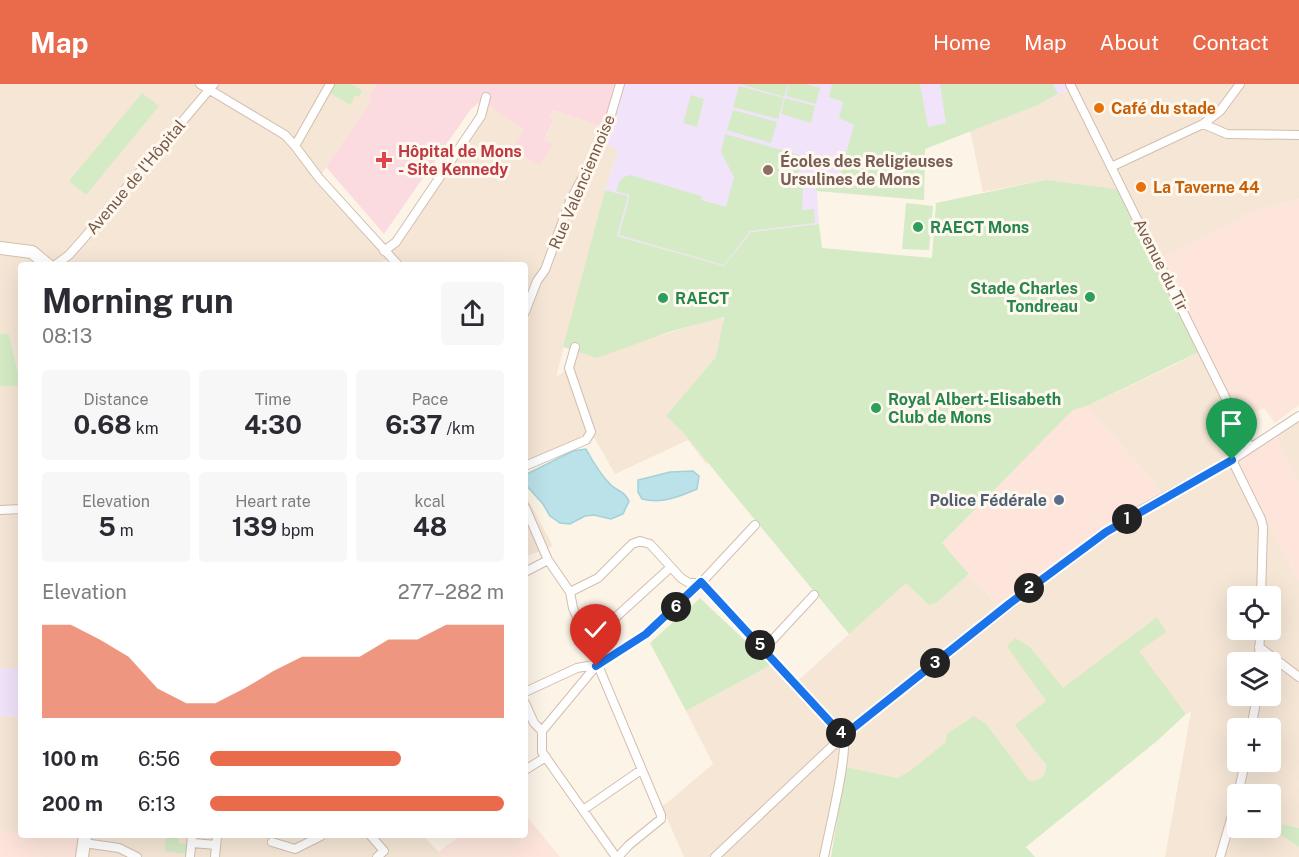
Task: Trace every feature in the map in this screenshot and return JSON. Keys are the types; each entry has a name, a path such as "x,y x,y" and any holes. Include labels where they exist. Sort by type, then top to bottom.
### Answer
{"main road":[{"path":"0,248 32,252 44,262"},
{"path":"82,857 85,839"}],"street":[{"path":"200,84 211,87 285,135 319,178 384,251 388,262"},
{"path":"295,146 330,84"},
{"name":"Rue Valenciennoise","path":"528,304 544,270 570,201 605,135 620,84"},
{"name":"Avenue du Tir","path":"1070,84 1250,447"},
{"path":"1112,167 1203,124 1220,111 1240,84"},
{"name":"Avenue de l'Hôpital","path":"59,262 84,238 211,87"},
{"path":"384,251 396,242 481,116 486,97"},
{"path":"1203,124 1227,134 1299,135"},
{"path":"528,465 585,440 591,432 569,368 575,347"},
{"path":"715,857 843,736 1009,604 1106,532 1232,460 1299,416"},
{"path":"1232,460 1263,527 1261,586"},
{"path":"0,510 18,510"},
{"path":"528,514 548,560 570,592 573,608 581,626 586,630 598,664 641,770 658,805 661,819 617,857 542,752 542,731 598,664 646,634 701,582 755,525"},
{"path":"570,592 598,578 632,544 640,541 650,544 689,583 701,582"},
{"path":"528,571 548,560"},
{"path":"586,630 616,617 671,567"},
{"path":"701,582 843,736 844,752 824,857"},
{"path":"764,649 814,595"},
{"path":"1259,640 1259,652"},
{"path":"1259,647 1299,677"},
{"path":"528,691 577,668 598,664"},
{"path":"528,710 534,723 542,731"},
{"path":"528,768 546,757"},
{"path":"583,810 641,770"},
{"path":"1220,857 1227,833"},
{"path":"272,842 295,849 317,838"},
{"path":"372,838 383,855"},
{"path":"85,839 119,848 137,857"},
{"path":"190,857 192,839 217,840 215,857"}],"shaded area":[{"path":"0,84 377,84 369,97 373,99 319,178 384,251 396,242 485,103 524,130 512,149 540,165 552,144 544,140 554,120 550,117 553,110 596,125 609,124 602,141 619,150 605,190 556,377 569,368 575,347 649,339 721,317 726,331 707,465 688,440 615,474 591,432 528,464 528,262 388,262 390,259 382,262 18,262 18,372 9,334 0,334"},
{"name":"Hôpital de Mons - Site Kennedy","path":"377,84 620,84 609,124 596,125 553,110 550,117 554,119 544,140 553,144 540,165 511,149 524,130 485,103 485,98 471,109 384,234 326,167 372,100 369,97"},
{"name":"Écoles des Religieuses Ursulines de Mons","path":"620,84 1070,84 1072,88 1038,105 925,149 924,200 817,191 819,224 751,232 724,266 617,236 627,196 605,190 619,150 602,142"},
{"path":"1070,84 1299,84 1299,199 1251,212 1158,260 1045,180 983,192 970,130 1038,105 1072,88"},
{"path":"1299,199 1299,405 1275,423 1264,408 1238,421 1158,260 1251,212"},
{"path":"1203,350 1238,421 1266,518 1299,582 1299,828 1290,825 1281,833 1281,784 1227,784 1227,838 1281,838 1281,835 1299,847 1299,857 1165,857 1191,712 1186,714 1138,651 1157,617 1063,689 1030,647 1007,645 1046,701 1016,725 1046,765 1045,774 1038,780 1029,782 987,725 947,742 910,771 897,778 841,766 824,857 684,857 662,807 713,764 686,711 771,665 791,687 906,582 929,605 936,603 969,574 1001,610 1164,498 1155,483 1087,406"},
{"path":"0,386 18,386 18,668 0,668"},
{"path":"1087,406 1155,483 1164,498 1001,610 942,543 1073,410"},
{"path":"1299,416 1299,482 1274,433"},
{"path":"1274,433 1299,482 1299,582 1266,518 1261,519 1232,460"},
{"path":"528,500 553,546 528,556"},
{"path":"0,668 18,668 18,717 0,716"},
{"path":"0,716 18,717 18,838 426,838 443,857 0,857"},
{"path":"528,818 560,857 443,857 438,852 457,838 528,838"},
{"path":"0,830 18,833 18,838 85,839 82,857 0,857"}],"green space":[{"path":"335,84 351,84 362,90 359,97 355,95 351,105 329,93"},
{"path":"740,84 788,84 784,97"},
{"path":"789,84 806,84 820,88 816,104 786,96"},
{"path":"832,84 920,84 928,127 946,123 940,84 1053,84 1058,94 1038,105 925,149 924,200 817,191 814,185 805,181 811,179 812,176 838,182 854,125 839,118 843,102 829,97"},
{"path":"739,86 784,98 778,119 733,107"},
{"path":"142,93 159,106 86,195 69,181"},
{"path":"691,95 704,99 697,127 683,123"},
{"path":"785,98 815,106 811,123 781,114"},
{"path":"733,110 777,122 771,143 727,130"},
{"path":"725,134 803,156 796,180 803,188 802,210 814,209 815,223 750,231 724,265 619,235 630,195 616,191 620,180 630,175 702,196 701,200 726,207 734,177 721,152"},
{"name":"Royal Albert-Elisabeth Club de Mons","path":"1045,180 1123,190 1203,350 1087,406 1073,410 942,543 969,574 936,603 929,605 906,583 849,634 681,430 666,416 716,357 724,317 669,332 597,358 563,347 605,190 628,196 617,236 724,266 751,232 819,224 822,248 932,258 936,203"},
{"name":"RAECT Mons","path":"906,203 933,206 929,250 902,249"},
{"path":"0,334 9,334 18,373 18,386 0,386"},
{"path":"700,598 771,665 686,711 650,643"},
{"path":"1157,617 1166,632 1139,651 1186,714 1157,741 1026,847 1035,857 831,857 846,767 897,778 910,771 946,742 947,734 974,716 987,725 1029,781 1038,780 1045,774 1046,765 1015,725 1046,701 1007,646 1015,638 1030,647 1063,688"},
{"path":"1283,824 1299,828 1299,847 1281,835"},
{"path":"166,838 179,838 178,843 187,844 186,854 165,851"}],"water":[{"path":"586,449 604,477 629,501 623,514 611,519 594,515 585,516 570,524 560,523 550,516 528,487 528,474 573,451"},
{"path":"693,471 699,476 697,489 683,495 670,499 649,500 642,499 638,492 638,480 670,472"}],"place":[{"name":"Café du stade","path":"1099,108"},
{"name":"Hôpital de Mons - Site Kennedy","path":"384,160"},
{"name":"Écoles des Religieuses Ursulines de Mons","path":"768,170"},
{"name":"La Taverne 44","path":"1141,187"},
{"name":"RAECT Mons","path":"918,227"},
{"name":"Stade Charles Tondreau","path":"1090,297"},
{"name":"RAECT","path":"663,298"},
{"name":"Royal Albert-Elisabeth Club de Mons","path":"876,408"},
{"name":"Police Fédérale","path":"1059,500"}],"route":[{"path":"596,666 646,634 701,582 843,736 1009,604 1106,532 1232,460"}]}
